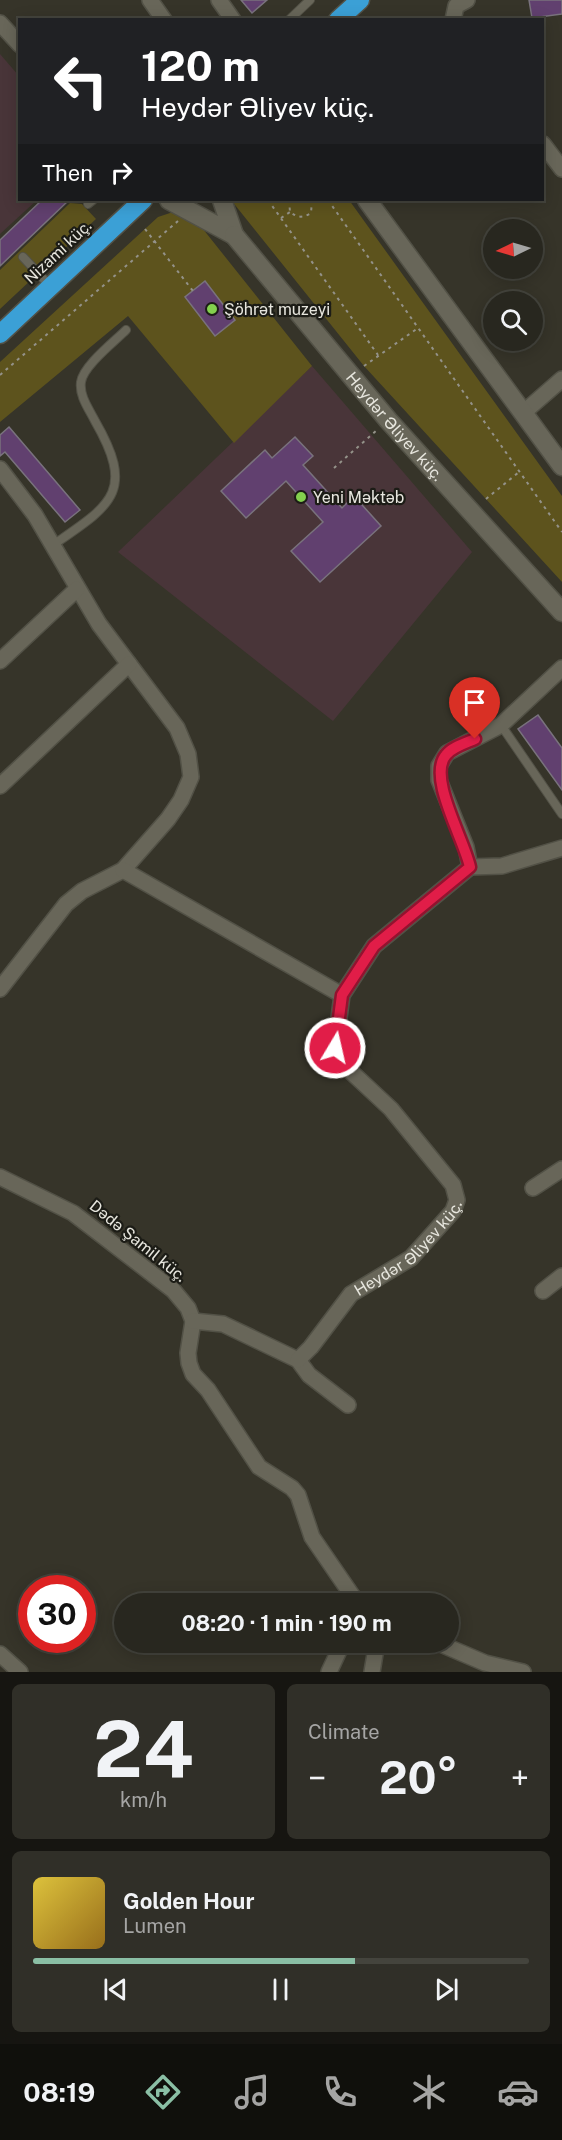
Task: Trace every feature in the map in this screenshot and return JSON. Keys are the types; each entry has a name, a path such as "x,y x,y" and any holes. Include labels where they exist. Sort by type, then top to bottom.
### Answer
{"highway":[{"path":"340,18 360,0"},
{"name":"Nizami küç.","path":"0,334 142,201"}],"main road":[{"path":"171,201 234,235"},
{"path":"222,201 234,235"},
{"path":"368,201 562,466"},
{"name":"Heydər Əliyev küç.","path":"234,235 388,420 562,612"}],"street":[{"path":"150,0 163,18"},
{"path":"219,0 232,18"},
{"path":"453,18 456,6 467,0"},
{"path":"0,23 18,43"},
{"path":"544,145 562,169"},
{"path":"523,413 562,379"},
{"path":"0,469 35,515 76,589 177,728 188,754 191,777 181,800 168,819 123,870 82,891 66,904 0,989"},
{"path":"0,661 76,589"},
{"path":"0,786 129,664"},
{"path":"562,668 501,725 447,753 439,766 439,780 466,847 470,867 502,866 562,848"},
{"name":"Heydər Əliyev küç.","path":"297,1360 311,1347 351,1294 411,1258 453,1211 457,1200 453,1185 391,1109 347,1068 335,1048 342,995 374,946 470,867"},
{"path":"123,870 342,995"},
{"path":"533,1188 562,1169"},
{"name":"Dədə Şamil küç.","path":"0,1177 73,1213 173,1290 188,1308 194,1321"},
{"path":"543,1291 562,1276"},
{"path":"348,1405 309,1375 297,1360 223,1324 194,1321 188,1353 193,1374 208,1390 259,1467 292,1488 298,1495 312,1537 350,1593"},
{"path":"459,1652 484,1663 523,1672"},
{"path":"329,1672 338,1653"},
{"path":"372,1672 375,1653"},
{"path":"0,1654 20,1672"}],"lane":[{"path":"291,18 310,0"},
{"path":"23,257 50,286"},
{"path":"53,545 101,511 115,493 114,459 82,398 81,382 85,370 126,330"},
{"path":"501,725 562,814"}],"path":[{"path":"269,201 378,355"},
{"path":"289,201 290,212 296,217 304,217 311,213 312,201"},
{"path":"329,201 562,532"},
{"path":"281,218 290,212"},
{"path":"0,375 184,215"},
{"path":"145,229 193,291"},
{"path":"364,366 418,328"},
{"path":"334,468 388,420"},
{"path":"486,499 519,472"}],"shaded area":[{"path":"0,54 18,75 18,201 36,201 0,234"},
{"path":"232,201 350,201 562,496 562,582 364,366"},
{"path":"70,203 82,204 96,219 0,309 0,270"},
{"path":"176,211 203,229 312,366 234,443 128,316 0,422 0,362 158,217"},
{"name":"Yeni Məktəb","path":"312,366 472,552 333,721 118,552"}],"building":[{"path":"241,0 267,0 252,13"},
{"path":"529,0 562,0 562,14 532,18"},
{"path":"41,201 68,201 0,266 0,240"},
{"path":"205,281 235,320 215,336 185,297"},
{"path":"9,427 80,510 65,522 5,452 0,456 0,435"},
{"path":"295,437 313,456 303,465 342,508 354,496 381,526 320,582 291,551 323,522 286,481 246,518 221,491 265,450 272,458"},
{"path":"538,715 562,748 562,790 518,729"}],"place":[{"name":"Şöhrət muzeyi","path":"212,309"},
{"name":"Yeni Məktəb","path":"301,497"}],"route":[{"path":"335,1048 340,1025 342,995 374,946 470,867 466,847 439,780 439,766 447,753 475,739"}]}
